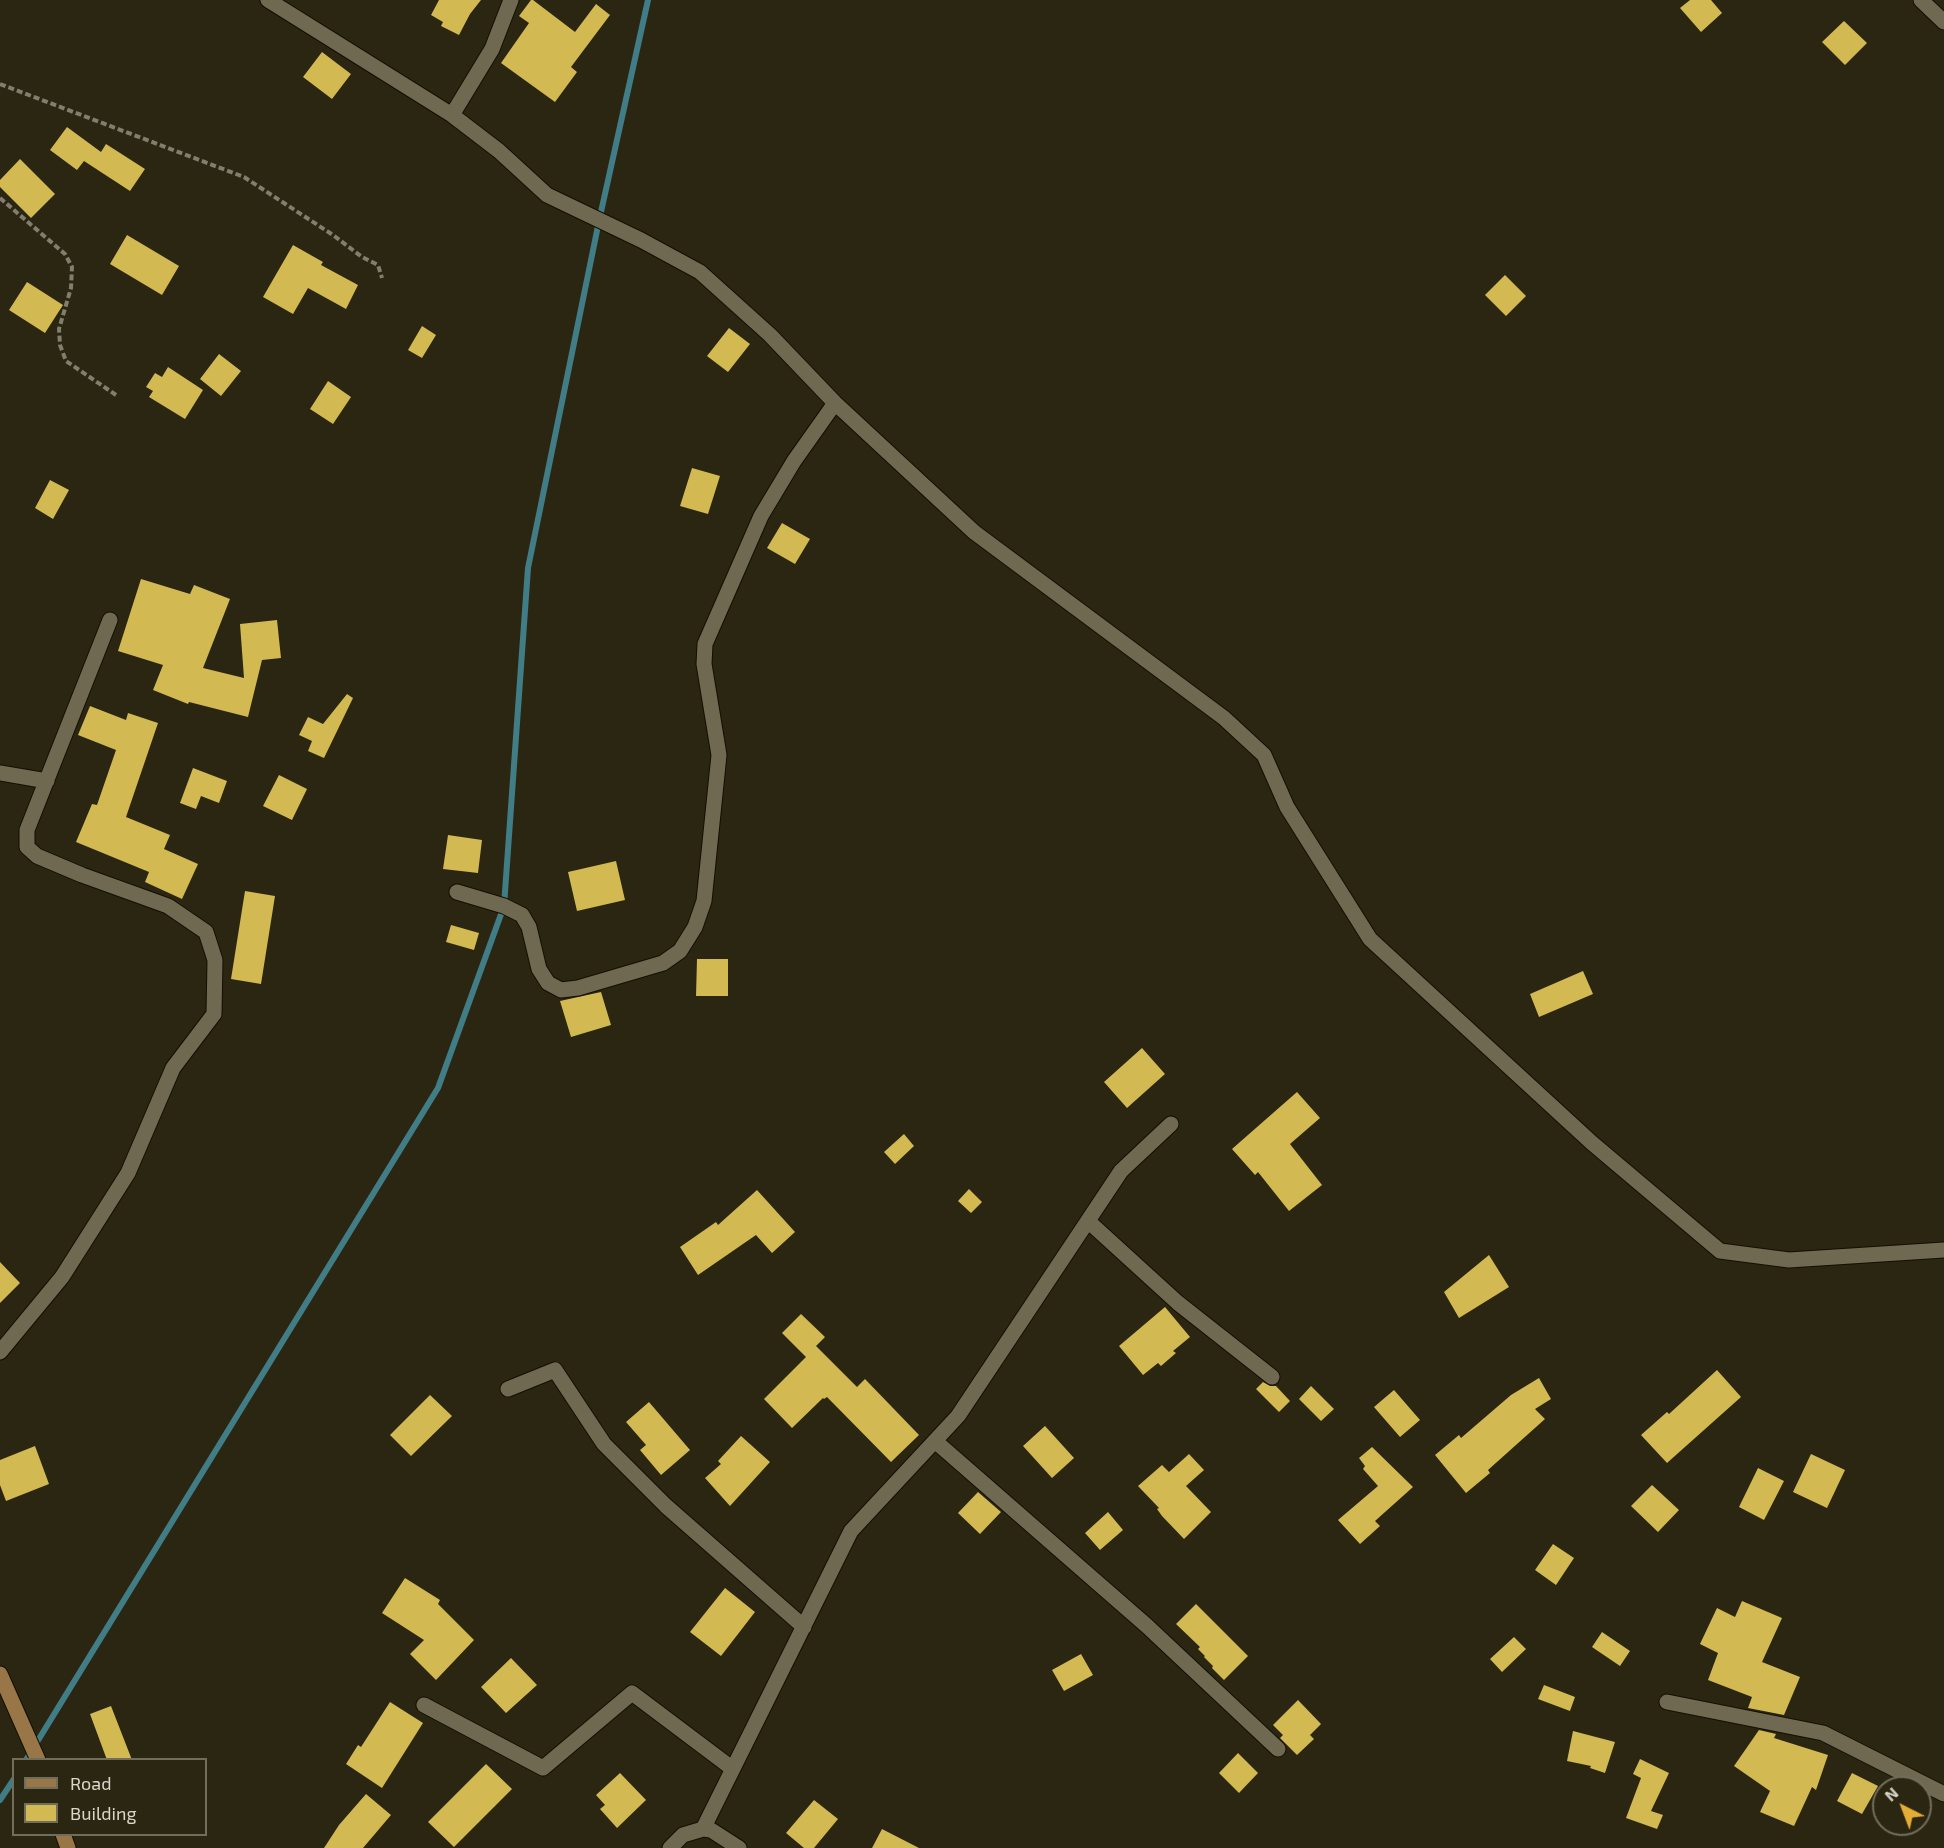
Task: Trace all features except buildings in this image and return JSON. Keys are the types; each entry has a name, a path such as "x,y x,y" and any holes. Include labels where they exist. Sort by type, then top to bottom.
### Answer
{"main road":[{"path":"0,1674 37,1758"}],"street":[{"path":"268,0 452,115 499,151 547,195 641,240 700,272 771,335 835,403 974,532 1224,718 1264,755 1287,807 1370,939 1592,1143 1720,1251 1789,1260 1944,1250"},
{"path":"452,115 492,49 511,0"},
{"path":"1921,0 1944,22"},
{"path":"457,892 504,906 522,915 529,927 539,969 548,983 561,990 578,988 663,963 680,951 695,927 704,901 719,755 704,664 705,644 761,516 794,461 835,403"},
{"path":"0,1352 68,1268 128,1173 173,1068 214,1014 215,960 206,932 168,906 82,875 37,856 27,847 27,830 110,620"},
{"path":"0,773 46,781"},
{"path":"704,1829 852,1531 957,1416 1121,1171 1171,1124"},
{"path":"1088,1221 1178,1303 1272,1377"},
{"path":"508,1389 555,1370 604,1444 666,1506 804,1628"},
{"path":"935,1441 1147,1626 1278,1749"},
{"path":"424,1705 543,1768 632,1693 734,1769"},
{"path":"1667,1702 1823,1733 1944,1794"},
{"path":"670,1848 683,1835 704,1829 711,1830 739,1848"}],"path":[{"path":"0,84 244,177 333,235 362,257 378,265 382,278"},
{"path":"0,198 65,254 72,267 71,288 59,329 60,345 66,361 116,395"}],"waterway":[{"path":"27,1758 438,1088 504,906 528,568 599,221 648,0"},
{"path":"0,1800 12,1782"}]}
